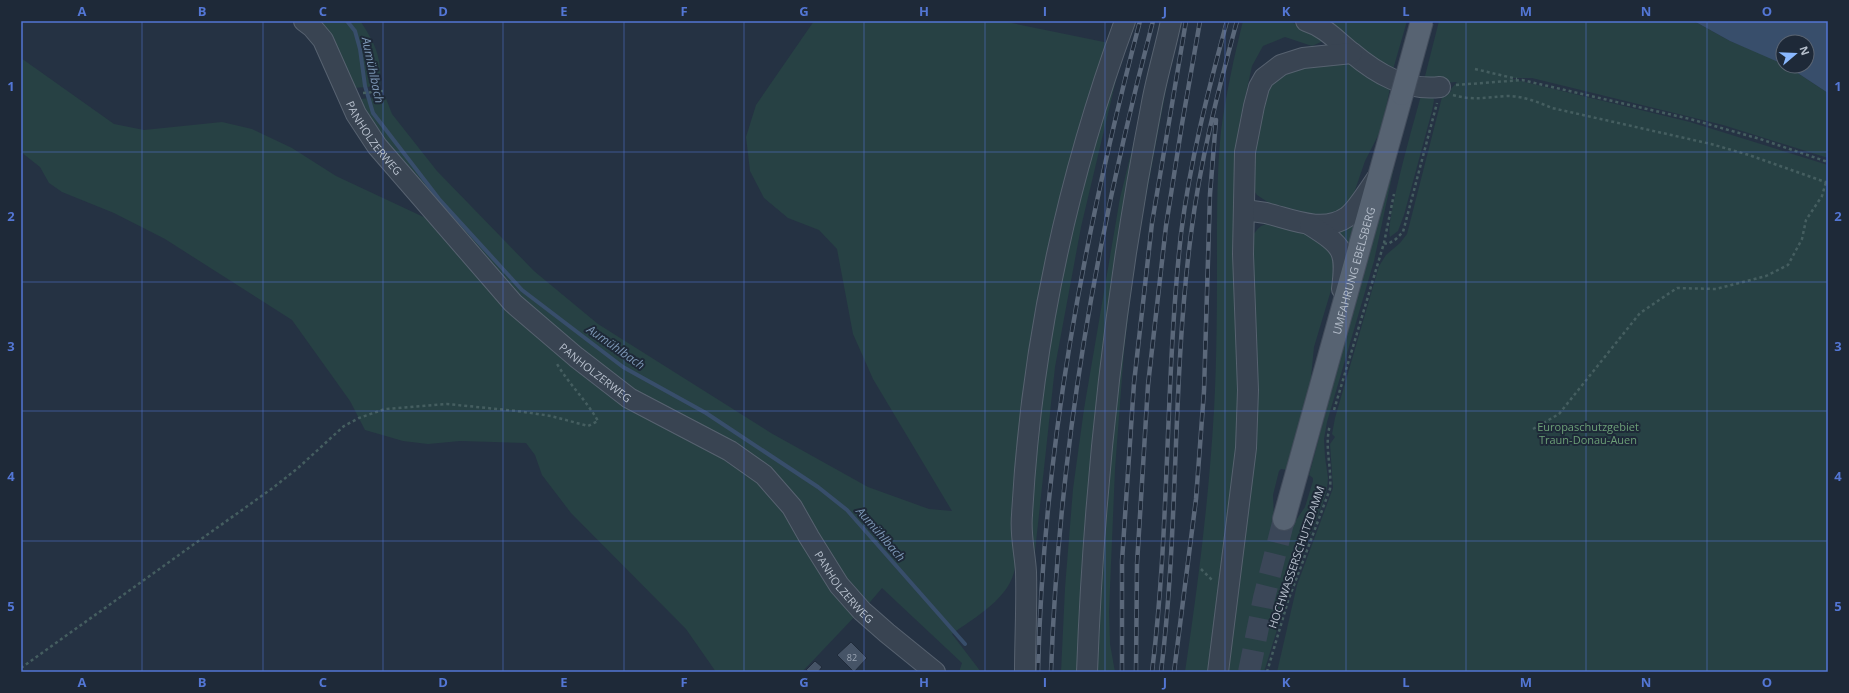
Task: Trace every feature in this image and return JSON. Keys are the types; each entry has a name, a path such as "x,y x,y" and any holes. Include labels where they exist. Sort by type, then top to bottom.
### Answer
{"main road":[{"name":"UMFAHRUNG EBELSBERG","path":"1284,519 1422,21"}],"street":[{"name":"PANHOLZERWEG","path":"304,21 312,26 323,40 356,114 377,146 513,303 554,339 629,398 730,451 764,475 792,506 808,537 844,590 862,610 887,633 936,672"},
{"path":"1024,672 1026,572 1021,518 1027,448 1036,374 1051,286 1069,198 1105,78 1125,21"},
{"path":"1087,672 1089,622 1103,443 1124,268 1151,106 1171,21"},
{"path":"1306,21 1323,28 1368,65 1397,82 1425,89 1440,87"},
{"path":"1218,672 1246,448 1248,390 1243,254 1245,152 1254,106 1259,87 1264,78 1272,70 1290,61 1323,55 1352,53"},
{"path":"1244,210 1264,213 1310,225 1333,223 1348,216 1380,175"},
{"path":"1310,225 1336,243 1343,255 1344,270 1338,324"}],"path":[{"path":"1475,69 1690,120 1760,139 1828,162"},
{"path":"1440,87 1522,80"},
{"path":"1440,87 1446,94 1474,99 1507,96 1528,99 1560,110 1711,144 1827,182 1822,196 1806,220 1802,239 1788,265 1766,276 1716,289 1677,288 1640,313 1559,414 1533,429"},
{"path":"1334,411 1384,243 1388,244 1403,232 1440,87"},
{"path":"360,94 383,91"},
{"path":"21,668 298,468 344,426 359,418 385,410 447,404 518,410 551,416 588,426 598,421 589,405 566,378 551,354 554,339"},
{"name":"HOCHWASSERSCHUTZDAMM","path":"1267,672 1288,601 1330,489 1327,443 1332,418"},
{"path":"1201,569 1214,582"}],"green space":[{"path":"310,21 361,22 371,38 377,52 380,67 380,86 353,88"},
{"path":"814,21 1002,21 1109,43 1093,86 1015,552 1015,565 1012,578 1007,588 991,606 952,634 981,672 959,672 962,663 882,588 865,608 796,502 631,395 516,301 355,104 361,99 385,96 392,114 437,171 534,271 598,324 771,433 868,487 929,509 952,511 873,379 853,334 837,249 819,230 788,218 764,198 750,171 746,137 756,105"},
{"path":"1130,21 1081,227 1055,367 1032,579 1026,503 1071,203"},
{"path":"1243,21 1287,21 1317,31 1322,38 1321,42 1312,46 1285,37 1263,46 1252,66 1239,126 1234,187 1234,265 1240,390 1236,457 1209,672 1185,672 1202,541 1212,443 1217,310 1217,205 1221,131 1233,62"},
{"path":"1326,21 1407,21 1392,73"},
{"name":"Europaschutzgebiet Traun-Donau-Auen","path":"1439,21 1694,21 1730,41 1775,59 1775,74 1799,74 1828,93 1828,158 1723,125 1532,78 1509,78 1690,122 1828,165 1828,672 1277,672 1297,585 1333,488 1330,444 1335,437 1332,434 1335,418 1379,266 1386,255 1400,243 1407,234 1442,97 1447,92 1452,91 1450,90 1457,82 1423,84"},
{"path":"21,58 114,124 144,130 222,122 252,129 292,148 336,176 430,220 507,310 761,481 858,613 802,672 716,672 686,629 571,513 542,475 535,455 526,443 460,441 428,444 403,441 365,430 350,401 292,320 165,239 114,213 62,192 49,183 40,167 21,152"},
{"path":"1352,62 1391,83 1382,128 1365,161 1351,202 1331,217 1312,214 1269,203 1257,195 1252,188 1251,165 1266,89 1293,66"},
{"path":"1153,64 1170,68 1136,250 1124,351 1115,469 1109,612 1110,644 1115,672 1061,672 1065,588 1073,489 1084,409 1120,198"},
{"path":"1422,92 1432,93 1434,100 1432,111 1404,215 1398,231 1390,237 1392,211 1396,190"},
{"path":"1406,111 1374,261 1327,422 1324,439 1328,478 1323,503 1293,578 1264,672 1225,672 1250,238 1261,226 1269,224 1277,223 1305,231 1329,243 1338,267 1314,347 1310,387 1288,470 1281,469 1279,471 1273,495 1274,518 1292,526 1305,507 1313,481 1313,478 1309,475"},
{"path":"1357,218 1350,250 1333,232"}],"water":[{"path":"1694,21 1828,21 1828,93 1799,74 1815,74 1815,34 1775,34 1775,61 1730,41"}],"building":[{"path":"851,642 867,658 854,672 837,655"},
{"path":"815,661 822,667 818,672 809,672 806,670"}],"waterway":[{"name":"Aumühlbach","path":"347,21 355,31 360,49 365,86 373,113 439,199 522,290 623,367 706,413 818,487 847,510 965,644"}],"tunnel":[{"path":"1249,672 1264,598 1284,519"}],"railway":[{"path":"1038,672 1048,507 1070,344 1084,262 1101,182 1140,21"},
{"path":"1051,672 1055,589 1062,506 1084,344 1114,182 1153,21"},
{"path":"1122,672 1122,561 1134,383 1152,223 1186,21"},
{"path":"1136,672 1137,564 1148,385 1166,226 1200,21"},
{"path":"1152,672 1162,563 1172,343 1181,234 1194,153 1206,100 1227,21"},
{"path":"1161,672 1171,563 1181,343 1191,234 1204,153 1216,100 1237,21"},
{"path":"1174,672 1196,499 1204,391 1210,194 1216,120"}]}
